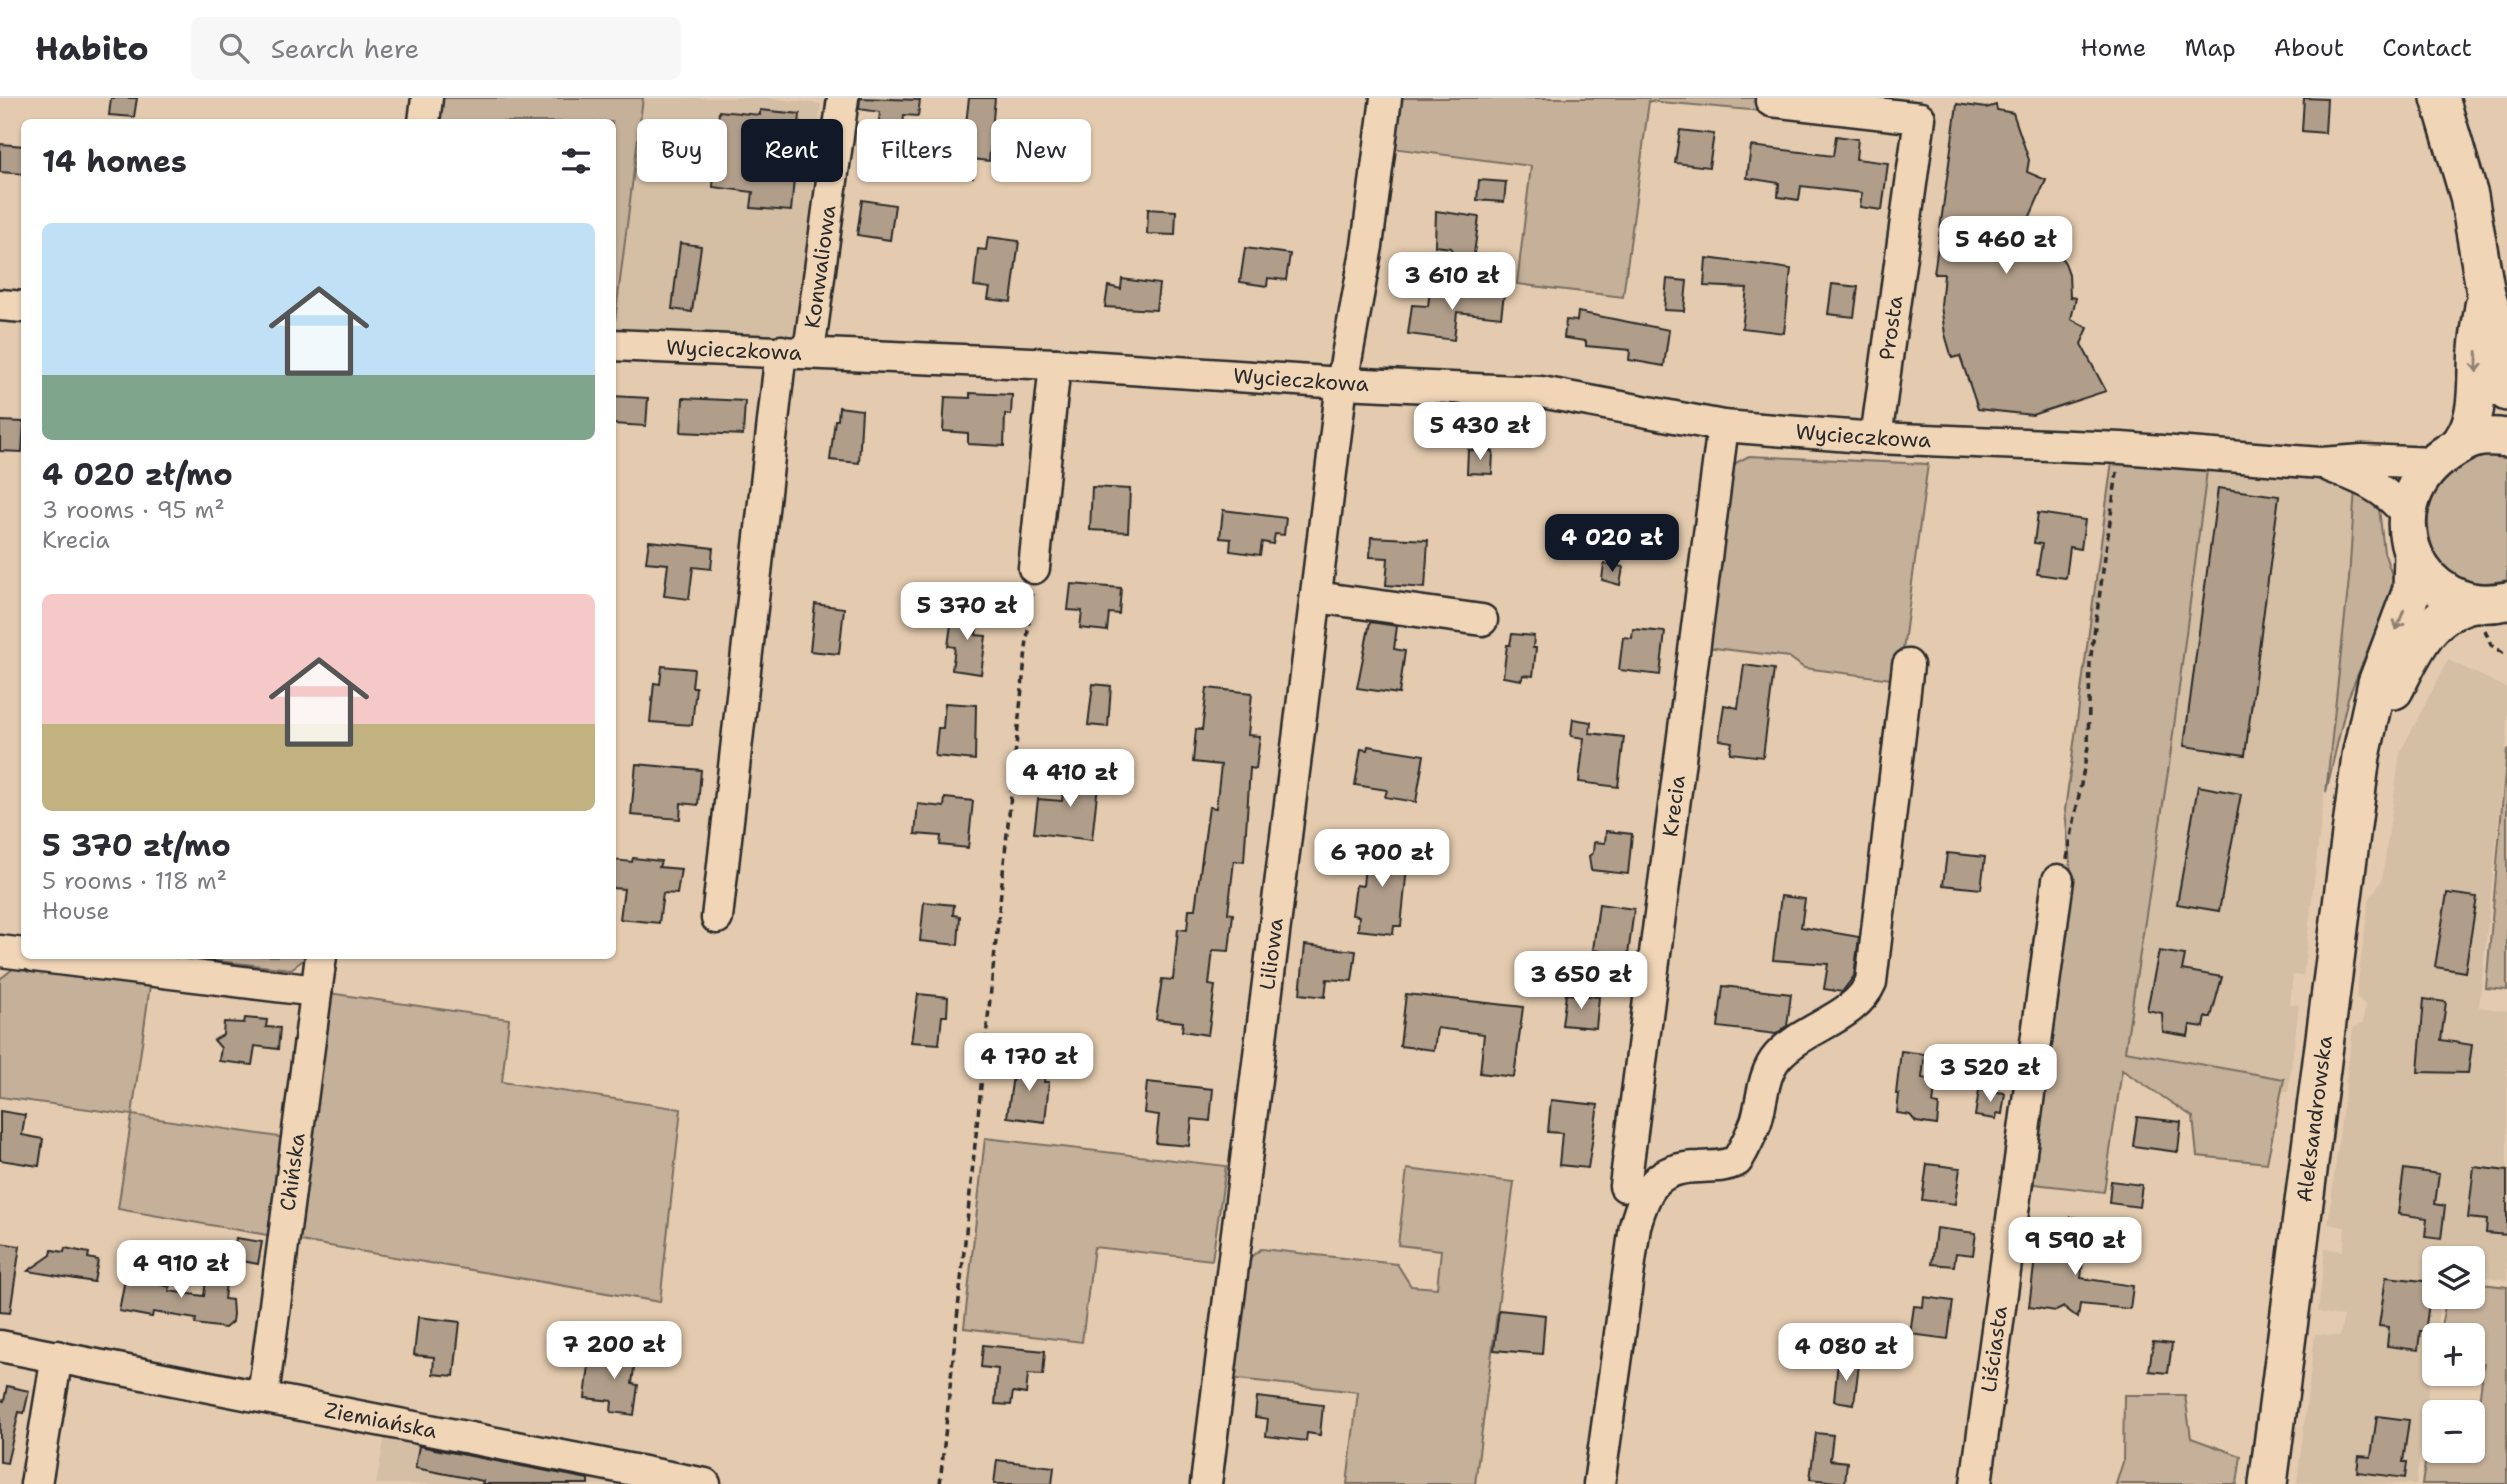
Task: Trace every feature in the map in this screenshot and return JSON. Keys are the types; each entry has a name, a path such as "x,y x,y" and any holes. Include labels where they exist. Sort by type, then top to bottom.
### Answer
{"main road":[{"path":"2441,98 2469,196 2486,294 2503,350 2507,392"},
{"path":"2407,515 2411,496 2433,463 2462,441 2470,429 2476,403 2478,348 2486,294"},
{"path":"2462,441 2486,436 2507,438"},
{"name":"Aleksandrowska","path":"2268,1484 2361,757 2377,683 2412,590 2413,554 2409,543 2407,515"},
{"path":"2413,554 2435,584 2488,609"},
{"name":"Aleksandrowska","path":"2361,757 2426,632 2447,612 2488,609"}],"street":[{"path":"424,119 427,98"},
{"name":"Konwaliowa","path":"717,918 795,351 844,98"},
{"name":"Liliowa","path":"1206,1484 1342,383 1367,246 1386,98"},
{"name":"Prosta","path":"1771,101 1920,118 1876,438"},
{"path":"0,305 21,307"},
{"name":"Wycieczkowa","path":"616,345 1055,364 1342,383 1541,392 1723,426 1876,438 2121,447 2321,463 2363,460 2433,463"},
{"path":"1034,568 1055,364"},
{"name":"Krecia","path":"1625,1186 1723,426"},
{"name":"Wycieczkowa","path":"2321,463 2377,485 2393,497 2407,515"},
{"path":"1316,597 1482,620"},
{"path":"1599,1484 1635,1226 1643,1198 1658,1178 1677,1168 1724,1167 1737,1161 1756,1122 1772,1064 1791,1044 1854,1003 1866,993 1871,982 1908,665"},
{"name":"Liściasta","path":"1976,1484 2057,880"},
{"path":"0,951 21,954"},
{"path":"58,959 316,991"},
{"name":"Chińska","path":"262,1396 321,959"},
{"name":"Ziemiańska","path":"0,1346 705,1484"},
{"path":"36,1484 57,1356"}],"path":[{"path":"2057,880 2068,857 2088,747 2090,662 2121,447"},
{"path":"940,1484 1034,568"},
{"path":"2488,609 2486,638 2507,656"}],"shaded area":[{"path":"440,98 643,98 640,119 637,119 637,146 616,312 616,119 437,119"},
{"path":"643,98 765,98 821,104 819,119 741,119 741,182 813,182 796,336 616,328 637,146 637,182 727,182 727,119 640,119"},
{"path":"1399,98 1765,98 1761,111 1649,101 1623,297 1517,284 1531,166 1392,148"},
{"path":"2477,448 2507,454 2507,580 2488,583 2469,582 2445,568 2437,557 2429,531 2428,517 2436,491"},
{"path":"1749,456 1928,464 1899,680 1804,668 1789,657 1705,647 1728,467"},
{"path":"2112,461 2208,463 2169,765 2125,1051 2284,1079 2267,1163 2197,1156 2193,1117 2122,1070 2104,1192 2026,1183 2071,873 2065,810"},
{"path":"2208,463 2311,474 2355,488 2349,579 2303,976 2293,975 2290,1004 2299,1005 2288,1092 2122,1070 2169,765"},
{"path":"2355,488 2379,508 2384,552 2393,578 2390,597 2348,698 2326,792 2349,579"},
{"path":"2448,660 2507,688 2507,740 2479,1007 2507,1011 2507,1280 2485,1277 2485,1246 2422,1246 2422,1309 2439,1309 2438,1323 2422,1323 2422,1386 2429,1386 2427,1400 2422,1400 2422,1439 2416,1484 2297,1483 2315,1334 2340,1336 2342,1326 2343,1316 2318,1312 2325,1249 2343,1251 2345,1227 2328,1224 2353,1028 2363,1023 2365,1004 2356,997 2369,900 2382,880 2400,753"},
{"path":"2507,749 2507,990 2486,988"},
{"path":"207,959 305,959 291,969"},
{"path":"14,968 150,985 132,1115 0,1097 0,979"},
{"path":"329,993 509,1019 502,1082 681,1109 660,1302 300,1241"},
{"path":"132,1115 286,1138 273,1236 118,1209"},
{"path":"985,1138 1226,1166 1212,1260 1094,1247 1082,1342 964,1328"},
{"path":"1407,1169 1514,1182 1475,1484 1347,1484 1358,1392 1228,1378 1241,1265 1261,1249 1397,1264 1411,1286 1437,1288 1441,1250 1398,1245"},
{"path":"2485,1284 2507,1287 2507,1484 2422,1484 2425,1463 2485,1463 2485,1400 2479,1400 2481,1386 2485,1386 2485,1323 2442,1323 2444,1309 2485,1309"},
{"path":"2124,1395 2185,1395 2191,1438 2241,1456 2237,1484 2116,1484 2123,1462"},
{"path":"385,1436 622,1484 376,1484"}],"building":[{"path":"111,98 137,98 134,117 109,115"},
{"path":"860,98 920,100 918,116 904,115 904,119 879,119 880,112 859,109"},
{"path":"969,98 995,98 989,161 977,160 977,119 967,119"},
{"path":"2304,98 2327,99 2325,133 2302,131"},
{"path":"1957,104 1986,108 1996,105 1997,110 2013,113 2029,160 2027,172 2046,180 2027,223 2044,234 2065,263 2069,274 2070,297 2076,298 2071,319 2088,328 2081,344 2106,391 2032,415 1978,409 1960,356 1952,358 1945,334 1941,306 1944,274 1934,274"},
{"path":"760,110 800,114 800,119 741,119 741,182 794,182 791,211 751,208 753,192 713,187 713,182 727,182 727,119 718,119 719,111 760,115"},
{"path":"1680,130 1714,134 1709,167 1675,163"},
{"path":"1836,136 1858,139 1856,159 1888,163 1882,210 1860,207 1862,193 1801,186 1799,200 1778,197 1779,183 1747,178 1751,146 1833,156"},
{"path":"0,144 21,146 21,174 0,172"},
{"path":"1479,180 1506,182 1504,202 1477,200"},
{"path":"862,200 895,205 890,240 857,235"},
{"path":"1148,209 1176,211 1175,235 1147,234"},
{"path":"1436,211 1479,217 1473,261 1453,258 1451,248 1435,246"},
{"path":"988,237 1019,241 1011,302 988,299 990,288 974,286 978,249 986,250"},
{"path":"680,243 701,246 692,312 672,309"},
{"path":"1245,248 1290,254 1286,280 1268,278 1267,286 1240,282"},
{"path":"1706,258 1791,269 1784,333 1742,328 1747,288 1704,286"},
{"path":"1122,279 1159,284 1156,310 1105,307 1108,286 1121,289"},
{"path":"1667,279 1687,281 1684,311 1664,310"},
{"path":"1832,284 1858,287 1854,317 1828,314"},
{"path":"1468,289 1504,294 1501,317 1457,312 1454,340 1408,334 1412,305 1428,306 1430,290 1467,295"},
{"path":"1578,312 1669,330 1664,366 1629,360 1630,350 1586,346 1586,341 1564,338 1566,320 1577,321"},
{"path":"970,393 1012,395 1011,415 1005,414 1004,446 968,444 968,433 943,431 945,397 970,398"},
{"path":"616,396 648,398 646,426 616,424"},
{"path":"683,398 745,401 743,435 681,432"},
{"path":"839,407 862,410 859,463 830,460"},
{"path":"0,421 21,422 21,452 0,451"},
{"path":"1468,450 1493,451 1492,474 1467,473"},
{"path":"1092,487 1130,489 1128,532 1090,530"},
{"path":"2218,488 2279,496 2245,755 2184,746"},
{"path":"1223,510 1286,518 1284,535 1275,534 1273,544 1262,542 1260,555 1230,551 1231,539 1220,538"},
{"path":"2038,513 2085,520 2081,549 2070,547 2066,578 2037,574 2042,544 2034,543"},
{"path":"1371,537 1428,540 1425,588 1386,585 1388,558 1370,557"},
{"path":"649,541 713,548 711,569 693,567 689,599 664,596 668,564 646,562"},
{"path":"1604,564 1623,567 1620,585 1602,580"},
{"path":"1071,584 1121,588 1119,614 1109,613 1107,631 1080,628 1082,611 1068,610"},
{"path":"815,604 844,608 839,654 810,651"},
{"path":"953,610 979,613 976,635 986,636 981,674 952,670 955,647 948,646"},
{"path":"1370,622 1397,626 1394,649 1405,651 1399,694 1357,688"},
{"path":"1633,629 1665,632 1660,675 1619,670 1623,637 1632,638"},
{"path":"1512,634 1534,636 1533,648 1536,648 1533,676 1523,675 1522,680 1503,677 1507,645 1510,645"},
{"path":"1744,665 1774,669 1763,757 1730,753 1732,742 1719,740 1724,705 1738,708"},
{"path":"662,666 694,669 692,687 696,687 692,725 650,722 654,683 660,684"},
{"path":"1093,684 1111,686 1108,727 1088,725"},
{"path":"1207,688 1252,693 1248,735 1260,736 1256,769 1250,768 1244,862 1234,861 1228,913 1233,914 1229,951 1213,950 1209,985 1215,986 1208,1035 1182,1031 1183,1022 1156,1019 1162,979 1173,980 1178,929 1187,930 1189,909 1195,909 1209,807 1216,808 1221,765 1193,762 1196,729 1202,730"},
{"path":"945,703 976,705 975,760 935,756 938,728 943,728"},
{"path":"1573,719 1591,722 1590,733 1624,737 1618,787 1579,782 1584,738 1571,736"},
{"path":"1368,746 1424,755 1416,802 1385,797 1387,790 1355,785 1361,749 1367,750"},
{"path":"636,764 701,770 698,805 681,803 680,819 631,815"},
{"path":"1065,771 1099,775 1092,840 1034,833 1038,799 1062,801"},
{"path":"2198,786 2241,794 2219,911 2177,904"},
{"path":"945,798 973,801 968,848 940,845 941,836 915,834 918,804 944,807"},
{"path":"1606,831 1632,834 1628,874 1591,870 1589,856 1593,853 1594,842 1605,843"},
{"path":"1367,843 1409,848 1401,926 1394,926 1393,934 1358,930 1359,916 1352,915 1356,885 1363,886"},
{"path":"1947,853 1985,857 1981,889 1943,885"},
{"path":"633,858 661,861 659,867 681,869 677,894 663,893 659,923 620,919 624,889 616,888 616,860 632,862"},
{"path":"2447,893 2477,897 2465,972 2435,967"},
{"path":"1781,896 1805,899 1801,927 1859,937 1854,976 1842,992 1824,989 1828,964 1773,960"},
{"path":"924,902 954,905 953,915 960,916 958,945 920,941"},
{"path":"1599,904 1634,909 1628,955 1593,950"},
{"path":"1305,945 1356,951 1352,981 1327,979 1325,997 1300,994"},
{"path":"2159,951 2185,955 2182,970 2222,977 2211,1017 2206,1017 2204,1027 2190,1025 2188,1036 2163,1032 2162,1013 2147,1010"},
{"path":"1723,986 1791,994 1787,1026 1776,1034 1718,1027"},
{"path":"918,994 948,997 947,1016 942,1016 939,1044 911,1042"},
{"path":"1406,994 1523,1007 1514,1077 1480,1073 1484,1034 1437,1028 1434,1050 1400,1046"},
{"path":"1566,994 1599,997 1596,1028 1562,1025"},
{"path":"2424,999 2446,1002 2441,1040 2472,1045 2468,1073 2418,1072"},
{"path":"245,1018 267,1020 266,1027 280,1028 278,1049 255,1046 252,1065 219,1061 221,1048 214,1040 223,1035 224,1022 244,1023"},
{"path":"1901,1051 1925,1054 1922,1078 1936,1080 1933,1104 1939,1105 1937,1125 1916,1122 1910,1115 1897,1113 1899,1094 1896,1094"},
{"path":"1015,1062 1046,1065 1044,1082 1049,1082 1045,1122 1007,1117"},
{"path":"1147,1082 1213,1089 1210,1121 1192,1119 1189,1146 1156,1143 1159,1115 1144,1113"},
{"path":"1979,1090 2005,1093 2002,1114 1997,1113 1996,1119 1975,1116"},
{"path":"1551,1100 1598,1105 1588,1168 1559,1165 1562,1133 1548,1132"},
{"path":"0,1111 25,1115 22,1135 43,1139 39,1166 0,1160"},
{"path":"2137,1117 2181,1122 2178,1152 2133,1146"},
{"path":"1927,1164 1960,1168 1955,1204 1922,1200"},
{"path":"2474,1167 2507,1171 2507,1235 2486,1233 2487,1220 2468,1218"},
{"path":"2404,1169 2439,1174 2435,1204 2445,1206 2441,1239 2425,1237 2427,1218 2398,1214"},
{"path":"2111,1181 2142,1185 2139,1207 2109,1203"},
{"path":"2071,1217 2101,1221 2097,1246 2085,1245 2081,1278 2133,1286 2130,1309 2080,1304 2078,1318 2064,1307 2056,1311 2029,1307 2035,1258 2054,1261 2066,1251"},
{"path":"1936,1228 1976,1233 1973,1255 1956,1253 1954,1266 1932,1264"},
{"path":"236,1238 262,1242 258,1264 232,1259"},
{"path":"0,1243 20,1246 10,1313 0,1312"},
{"path":"65,1248 89,1253 88,1258 98,1260 94,1282 28,1271 51,1255 52,1250 64,1252"},
{"path":"208,1264 228,1267 224,1299 232,1300 233,1314 232,1322 225,1328 195,1324 196,1319 153,1312 152,1317 119,1311 126,1274 158,1281 158,1284 170,1287 169,1291 204,1296"},
{"path":"2386,1277 2422,1281 2422,1309 2428,1309 2426,1323 2422,1323 2418,1350 2387,1346 2389,1327 2379,1326"},
{"path":"1924,1297 1953,1301 1948,1339 1910,1334 1914,1306 1923,1307"},
{"path":"1499,1310 1545,1315 1542,1354 1494,1350"},
{"path":"418,1317 460,1322 454,1376 433,1374 434,1357 414,1355"},
{"path":"2153,1342 2172,1344 2168,1373 2149,1371"},
{"path":"983,1345 1045,1351 1043,1375 1028,1374 1026,1394 1013,1392 1011,1405 995,1404 998,1369 981,1367"},
{"path":"604,1348 636,1352 632,1384 638,1385 634,1415 611,1412 612,1401 585,1398 589,1365 602,1366"},
{"path":"1838,1362 1859,1364 1854,1404 1834,1401"},
{"path":"7,1386 29,1391 24,1413 19,1412 7,1463 0,1462 0,1400 4,1401"},
{"path":"1257,1397 1323,1405 1320,1435 1307,1433 1306,1441 1266,1436 1268,1419 1255,1417"},
{"path":"2377,1416 2409,1420 2403,1462 2407,1462 2405,1478 2357,1472 2359,1456 2371,1457"},
{"path":"1816,1433 1833,1435 1830,1460 1847,1462 1845,1483 1810,1479"},
{"path":"419,1446 588,1479 588,1484 482,1484 483,1481 415,1468"},
{"path":"997,1460 1054,1467 1052,1484 994,1484"}]}
